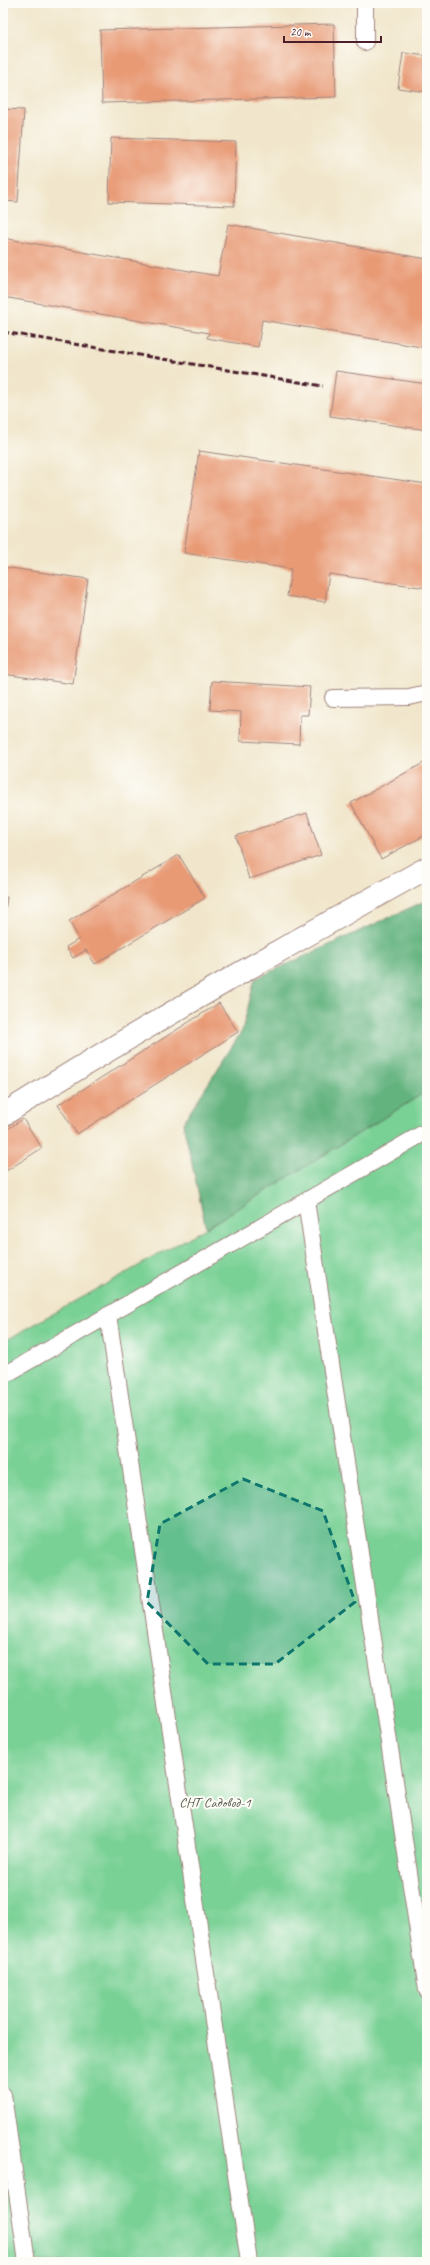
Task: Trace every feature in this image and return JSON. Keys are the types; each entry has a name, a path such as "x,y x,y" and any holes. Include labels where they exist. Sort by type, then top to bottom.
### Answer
{"street":[{"path":"3,1115 78,1068 227,980 427,868"}],"lane":[{"path":"364,3 365,42"},
{"path":"334,698 409,697 427,693"},
{"path":"3,1376 427,1131"},
{"path":"306,1201 427,1990"},
{"path":"108,1315 249,2262"},
{"path":"3,2095 27,2262"}],"highlighted area":[{"path":"243,1479 323,1511 355,1602 275,1664 208,1664 147,1602 160,1524"}],"green space":[{"path":"427,900 427,1091 206,1228 183,1123 242,1031 255,979"},
{"name":"СНТ Садовод-1","path":"427,1091 427,2262 3,2262 3,1342 206,1228"}],"building":[{"path":"334,24 336,97 102,103 100,30"},
{"path":"403,53 427,56 427,92 398,88"},
{"path":"3,109 24,110 18,202 3,201"},
{"path":"111,138 236,142 234,206 109,202"},
{"path":"228,224 427,259 427,348 262,320 258,347 207,338 209,333 3,297 3,238 218,276"},
{"path":"336,371 427,384 427,430 330,416"},
{"path":"199,451 427,484 427,588 329,574 325,602 287,596 291,569 184,553"},
{"path":"3,567 88,579 73,684 3,674"},
{"path":"212,681 310,687 308,715 300,715 299,744 240,741 241,712 210,710"},
{"path":"427,761 427,834 381,859 351,803"},
{"path":"307,813 321,855 249,879 236,836"},
{"path":"179,855 205,898 95,964 86,950 73,958 66,947 79,939 69,921"},
{"path":"3,897 7,897 4,921 3,921"},
{"path":"219,1003 238,1032 77,1134 58,1105"},
{"path":"23,1119 42,1148 3,1173 3,1132"}],"railway":[{"path":"3,332 323,386"}]}
